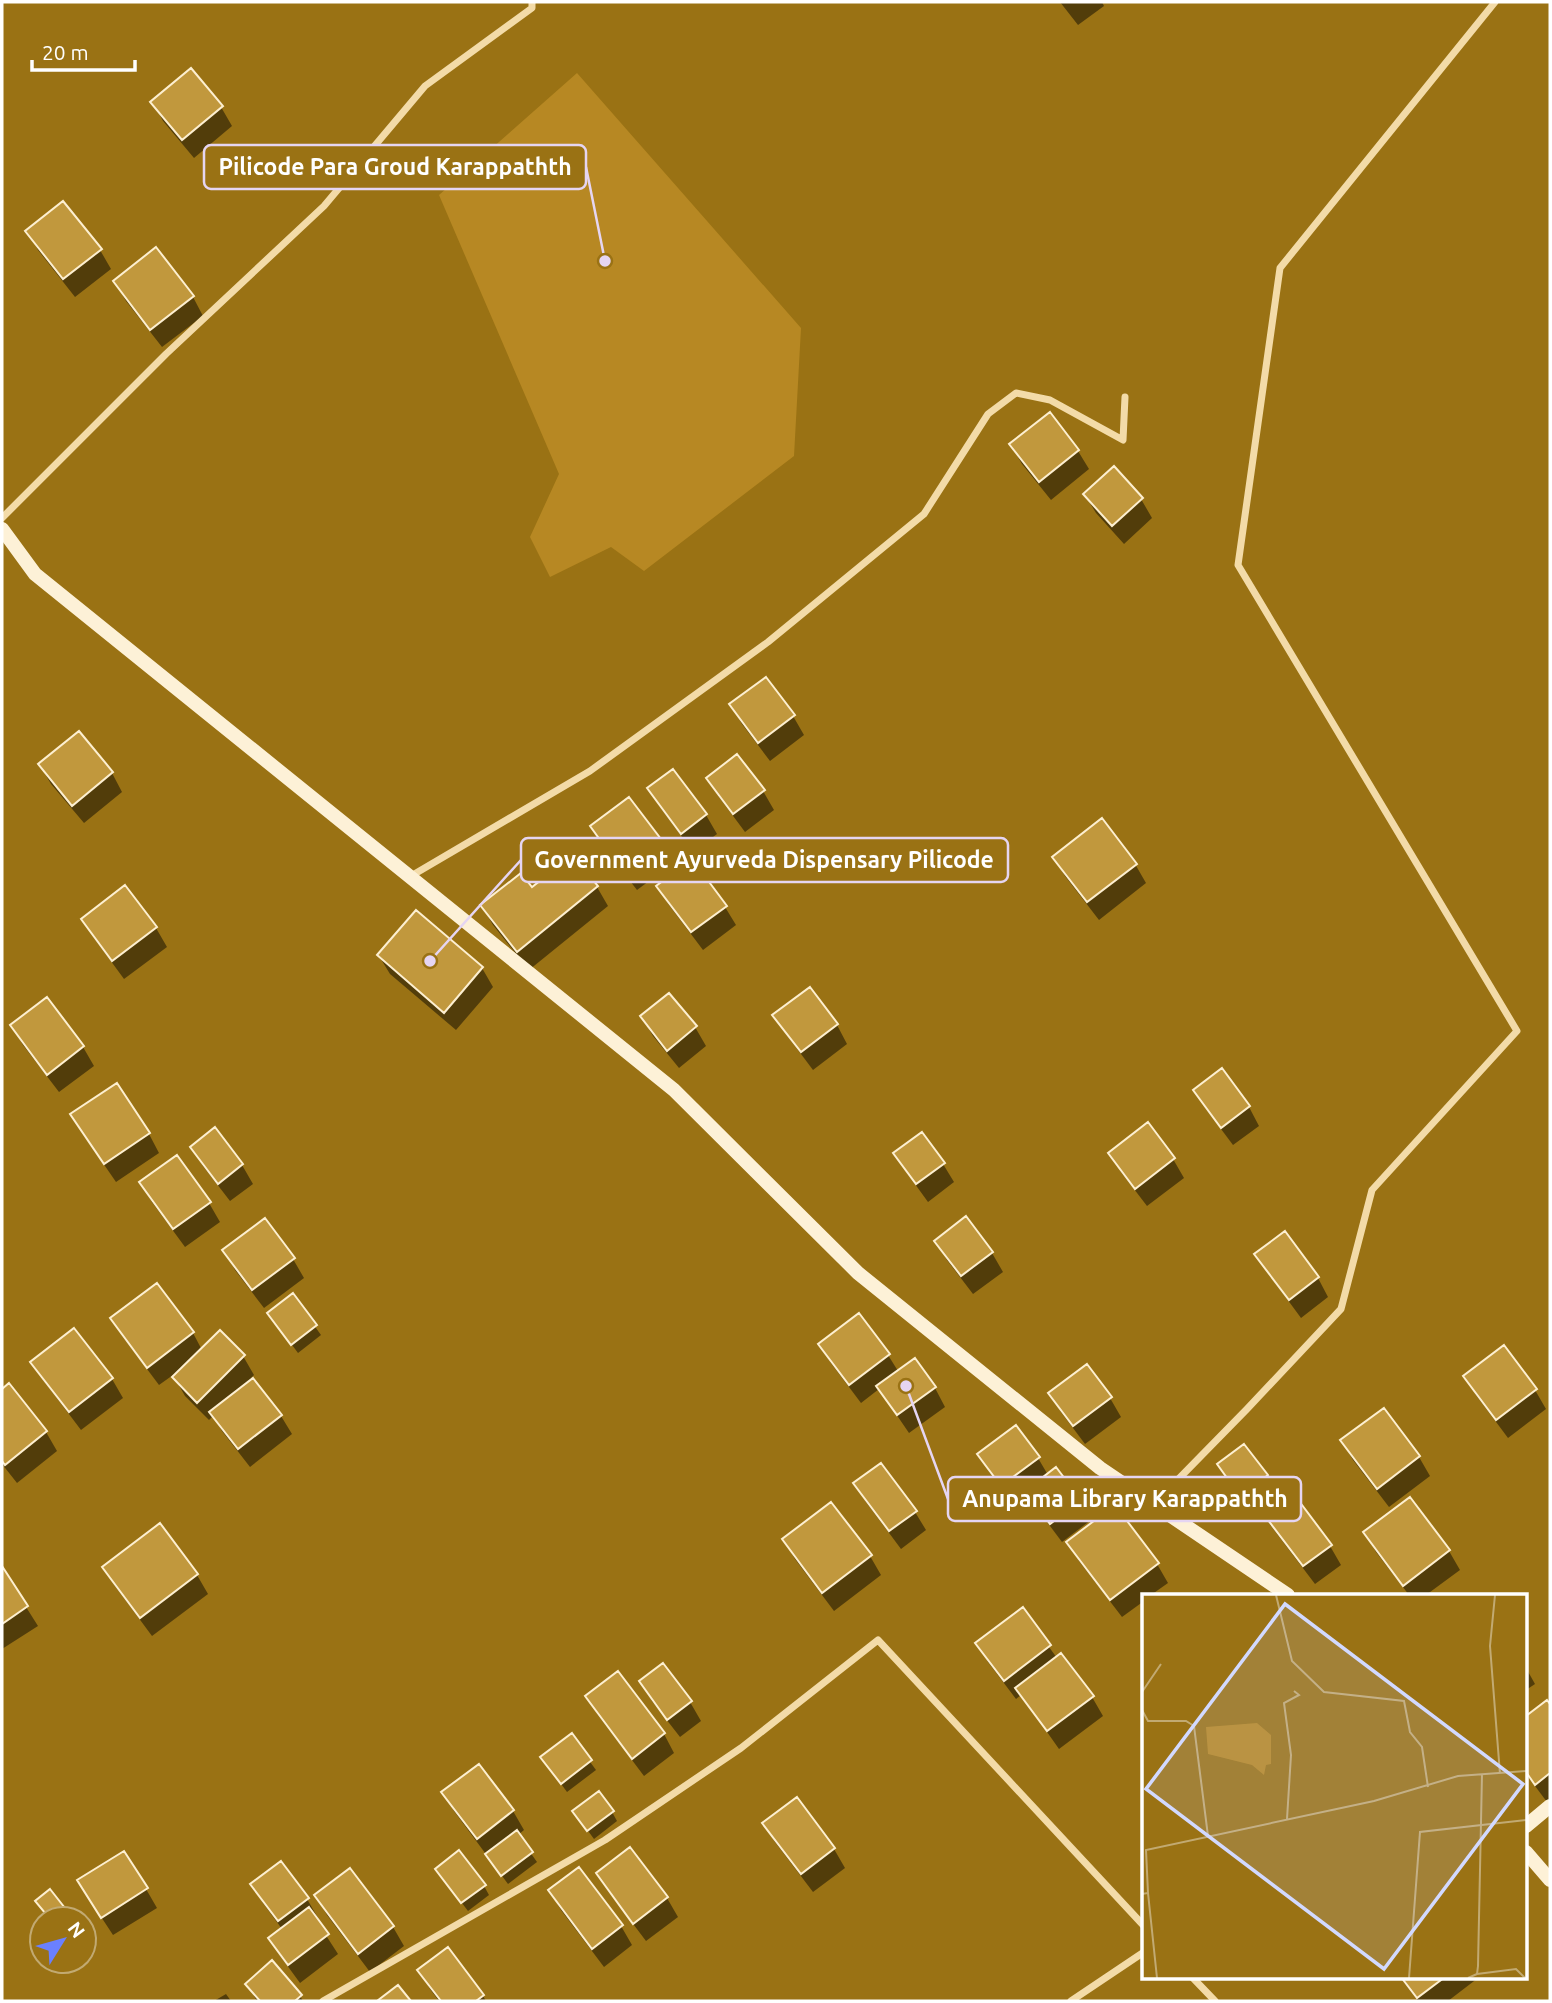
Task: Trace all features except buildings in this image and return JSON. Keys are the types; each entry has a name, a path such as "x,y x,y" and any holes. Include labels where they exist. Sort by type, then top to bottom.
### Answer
{"street":[{"path":"2,519 166,354 324,206 425,86 532,8 532,2"},
{"path":"1154,1504 1341,1309 1372,1190 1517,1031 1238,565 1280,268 1495,2"},
{"path":"411,876 590,771 768,642 924,514 988,414 1016,393 1050,400 1123,440 1125,397"},
{"path":"2,529 36,574 674,1090 858,1273 1100,1468 1287,1594"},
{"path":"323,2001 605,1840 741,1748 878,1640 1142,1924"},
{"path":"1528,1824 1550,1806"},
{"path":"1528,1854 1550,1880"},
{"path":"1071,2001 1142,1953"},
{"path":"1194,1979 1214,2001"}],"shaded area":[{"path":"577,73 801,328 794,456 644,571 611,547 550,577 530,537 559,474 439,195"}],"place":[{"name":"Pilicode Para Groud Karappathth","path":"605,261"},
{"name":"Government Ayurveda Dispensary Pilicode","path":"430,961"},
{"name":"Anupama Library Karappathth","path":"906,1386"}]}
